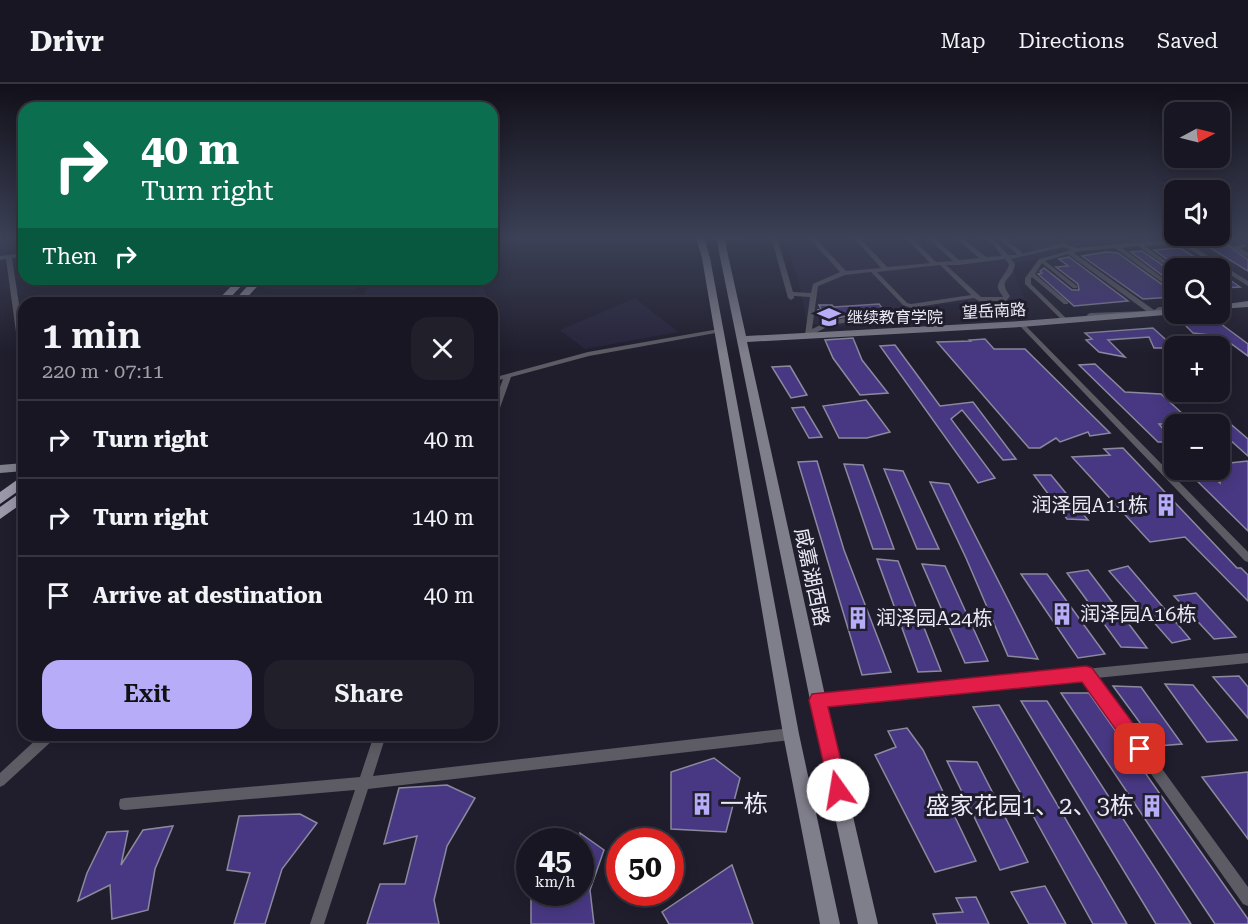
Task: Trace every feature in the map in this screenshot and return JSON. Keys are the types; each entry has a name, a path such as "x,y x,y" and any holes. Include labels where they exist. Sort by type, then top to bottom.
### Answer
{"main road":[{"path":"709,276 791,735 830,924"},
{"name":"咸嘉湖西路","path":"728,276 868,924"},
{"path":"226,297 237,285"},
{"path":"242,297 254,285"},
{"path":"1230,306 1248,304"},
{"name":"望岳南路","path":"742,339 1088,320 1164,312"},
{"path":"0,469 18,468"},
{"path":"0,499 18,485"},
{"path":"0,514 18,500"}],"street":[{"path":"12,276 18,324"},
{"path":"785,276 791,296 814,295"},
{"path":"808,335 815,285 836,276"},
{"path":"878,276 905,304 911,306 975,296"},
{"path":"953,276 975,296 984,300 1007,296 1001,288 1007,276"},
{"path":"1030,276 1028,284 1066,321"},
{"path":"1035,276 1066,303"},
{"path":"1061,276 1075,287"},
{"path":"1103,276 1155,314"},
{"path":"808,335 817,327 828,323 883,316"},
{"path":"1021,324 1248,558"},
{"path":"498,378 588,354 719,330"},
{"path":"498,402 508,375"},
{"path":"818,700 1248,658"},
{"path":"1086,674 1248,899"},
{"path":"125,804 363,783 791,735"},
{"path":"0,781 43,741"},
{"path":"317,924 378,741"}],"shaded area":[{"path":"797,276 1015,276 1024,298 900,308 889,318 832,328 807,323"},
{"path":"269,285 358,285 356,289 265,289"},
{"path":"367,285 483,285 486,297 364,297"},
{"path":"635,298 678,332 585,349 560,330"}],"building":[{"path":"1040,276 1054,276 1072,290 1079,290 1078,284 1068,276 1095,276 1128,301 1074,306"},
{"path":"1111,276 1150,276 1164,286 1164,298 1143,299"},
{"path":"1230,280 1240,287 1230,288"},
{"path":"879,304 886,313 856,314 828,320 818,310 821,309 819,305 834,307"},
{"path":"1184,324 1221,324 1248,344 1248,356 1230,343 1230,336 1193,333"},
{"path":"1153,328 1164,338 1164,350 1154,348 1149,337 1108,340 1125,357 1099,352 1086,340 1092,339 1085,333"},
{"path":"853,338 862,360 888,393 860,395 833,358 825,340"},
{"path":"985,339 994,349 1025,349 1110,433 1090,436 1088,432 1060,442 1056,438 1040,448 1029,448 937,342"},
{"path":"895,345 940,406 973,402 1016,459 1003,460 962,410 951,419 995,478 978,483 880,346"},
{"path":"1095,364 1125,392 1161,394 1164,397 1164,402 1170,402 1183,414 1164,414 1164,424 1159,424 1164,430 1164,442 1158,442 1079,365"},
{"path":"790,366 807,395 791,398 772,367"},
{"path":"866,400 890,432 867,438 839,438 823,406"},
{"path":"804,407 822,437 809,438 792,408"},
{"path":"1230,424 1248,439 1248,456 1230,440"},
{"path":"1123,448 1237,568 1241,568 1248,575 1248,601 1185,537 1150,542 1072,457 1110,455 1104,449"},
{"path":"817,461 844,550 891,672 862,675 798,462"},
{"path":"1248,461 1248,531 1196,480 1217,480 1220,483 1220,480 1230,480 1230,463"},
{"path":"844,464 863,465 894,549 873,549"},
{"path":"884,469 903,471 939,549 917,549"},
{"path":"1034,475 1051,475 1088,520 1067,519"},
{"path":"930,482 949,484 1038,659 1008,656"},
{"path":"877,559 898,561 941,671 918,672"},
{"path":"922,564 945,566 988,661 965,663"},
{"path":"1128,566 1190,639 1172,643 1109,571"},
{"path":"1088,570 1147,648 1121,647 1067,573"},
{"name":"润泽园A16栋","path":"1021,574 1047,574 1105,654 1078,658"},
{"path":"1196,593 1236,637 1214,639 1174,596"},
{"path":"1239,676 1248,687 1248,718 1213,677"},
{"path":"1165,684 1193,685 1237,740 1207,742"},
{"path":"1113,686 1141,687 1182,744 1157,746"},
{"name":"盛家花园1、2、3栋","path":"1061,693 1089,693 1248,919 1248,924 1215,924"},
{"path":"1021,701 1047,701 1191,924 1156,924"},
{"path":"999,705 1127,924 1093,924 973,707"},
{"path":"907,728 923,750 976,861 935,872 875,755 896,747 888,731"},
{"name":"一栋","path":"714,758 740,778 726,832 671,828 671,772"},
{"path":"947,761 977,762 1028,862 1000,870"},
{"path":"1248,772 1248,839 1202,777"},
{"path":"447,785 475,798 447,846 434,900 439,924 367,924 380,884 405,884 417,836 384,844 399,788"},
{"path":"300,814 317,823 282,869 265,924 234,924 250,873 227,870 239,816"},
{"path":"173,826 155,869 148,910 112,919 110,885 78,901 87,873 107,832 128,831 121,865 143,830"},
{"path":"594,843 604,850 594,879"},
{"path":"732,865 753,924 669,924 662,912 671,906 684,906 684,897"},
{"path":"1045,886 1066,924 1029,924 1011,892"},
{"path":"976,897 989,924 937,924 933,914 963,912 956,898"},
{"path":"531,906 592,906 594,924 531,924"}],"place":[{"name":"继续教育学院","path":"829,317"},
{"name":"润泽园A11栋","path":"1166,505"},
{"name":"润泽园A16栋","path":"1062,614"},
{"name":"润泽园A24栋","path":"858,618"},
{"name":"一栋","path":"702,804"},
{"name":"盛家花园1、2、3栋","path":"1152,806"}],"route":[{"path":"838,790 818,700 1086,674 1140,749"}]}
